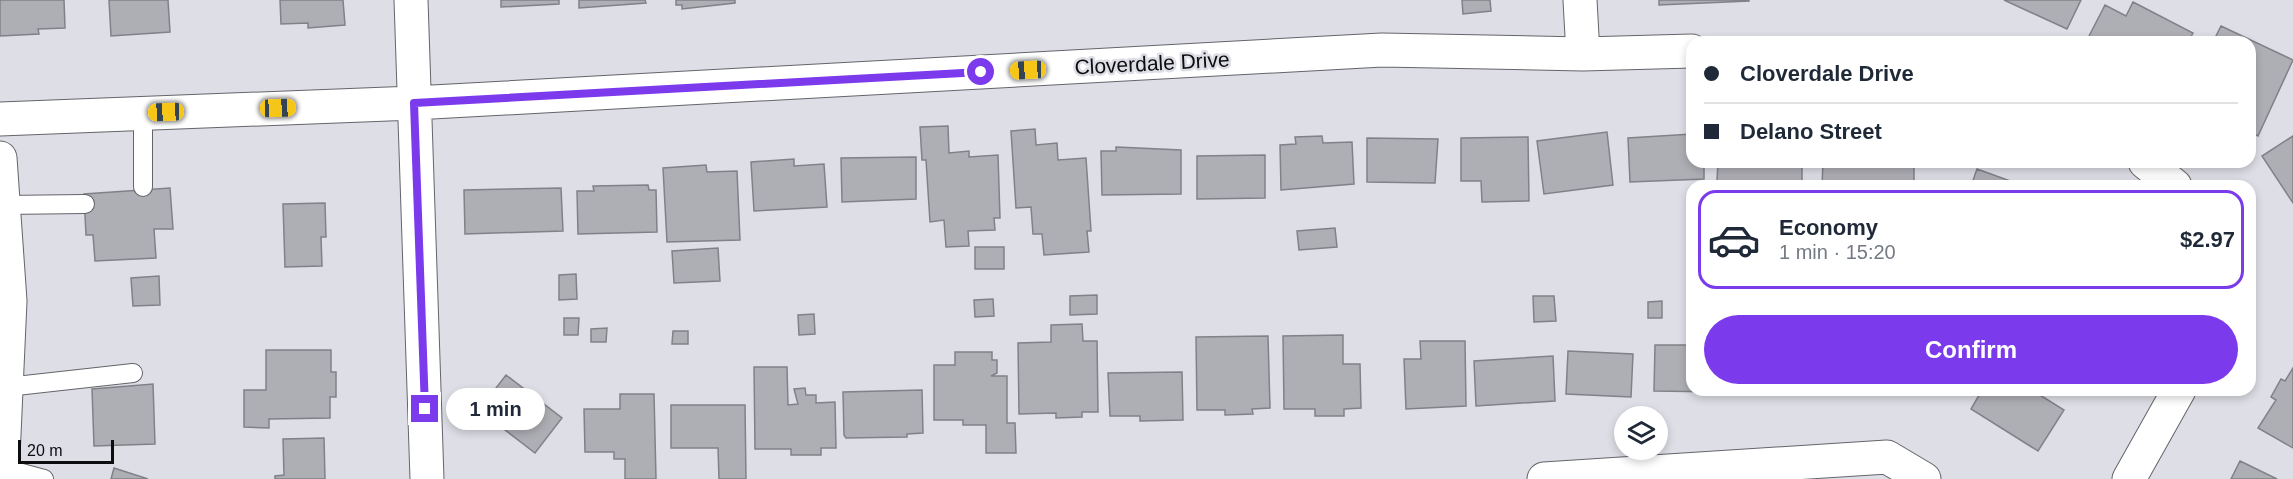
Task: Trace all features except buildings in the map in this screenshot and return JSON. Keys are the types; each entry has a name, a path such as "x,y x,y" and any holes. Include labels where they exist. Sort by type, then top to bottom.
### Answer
{"street":[{"path":"411,0 427,479"},
{"path":"1580,0 1583,54"},
{"name":"Cloverdale Drive","path":"0,119 414,103 1382,50 1583,54 1686,51"},
{"path":"0,158 7,387 3,473"},
{"path":"2152,168 2168,180"},
{"path":"2129,479 2176,396"},
{"path":"1544,479 1887,457 1924,479"}],"lane":[{"path":"143,113 143,187"},
{"path":"3,205 85,204"},
{"path":"7,387 133,373"},
{"path":"3,473 44,479"}],"route":[{"path":"425,409 414,103 981,72"}]}
